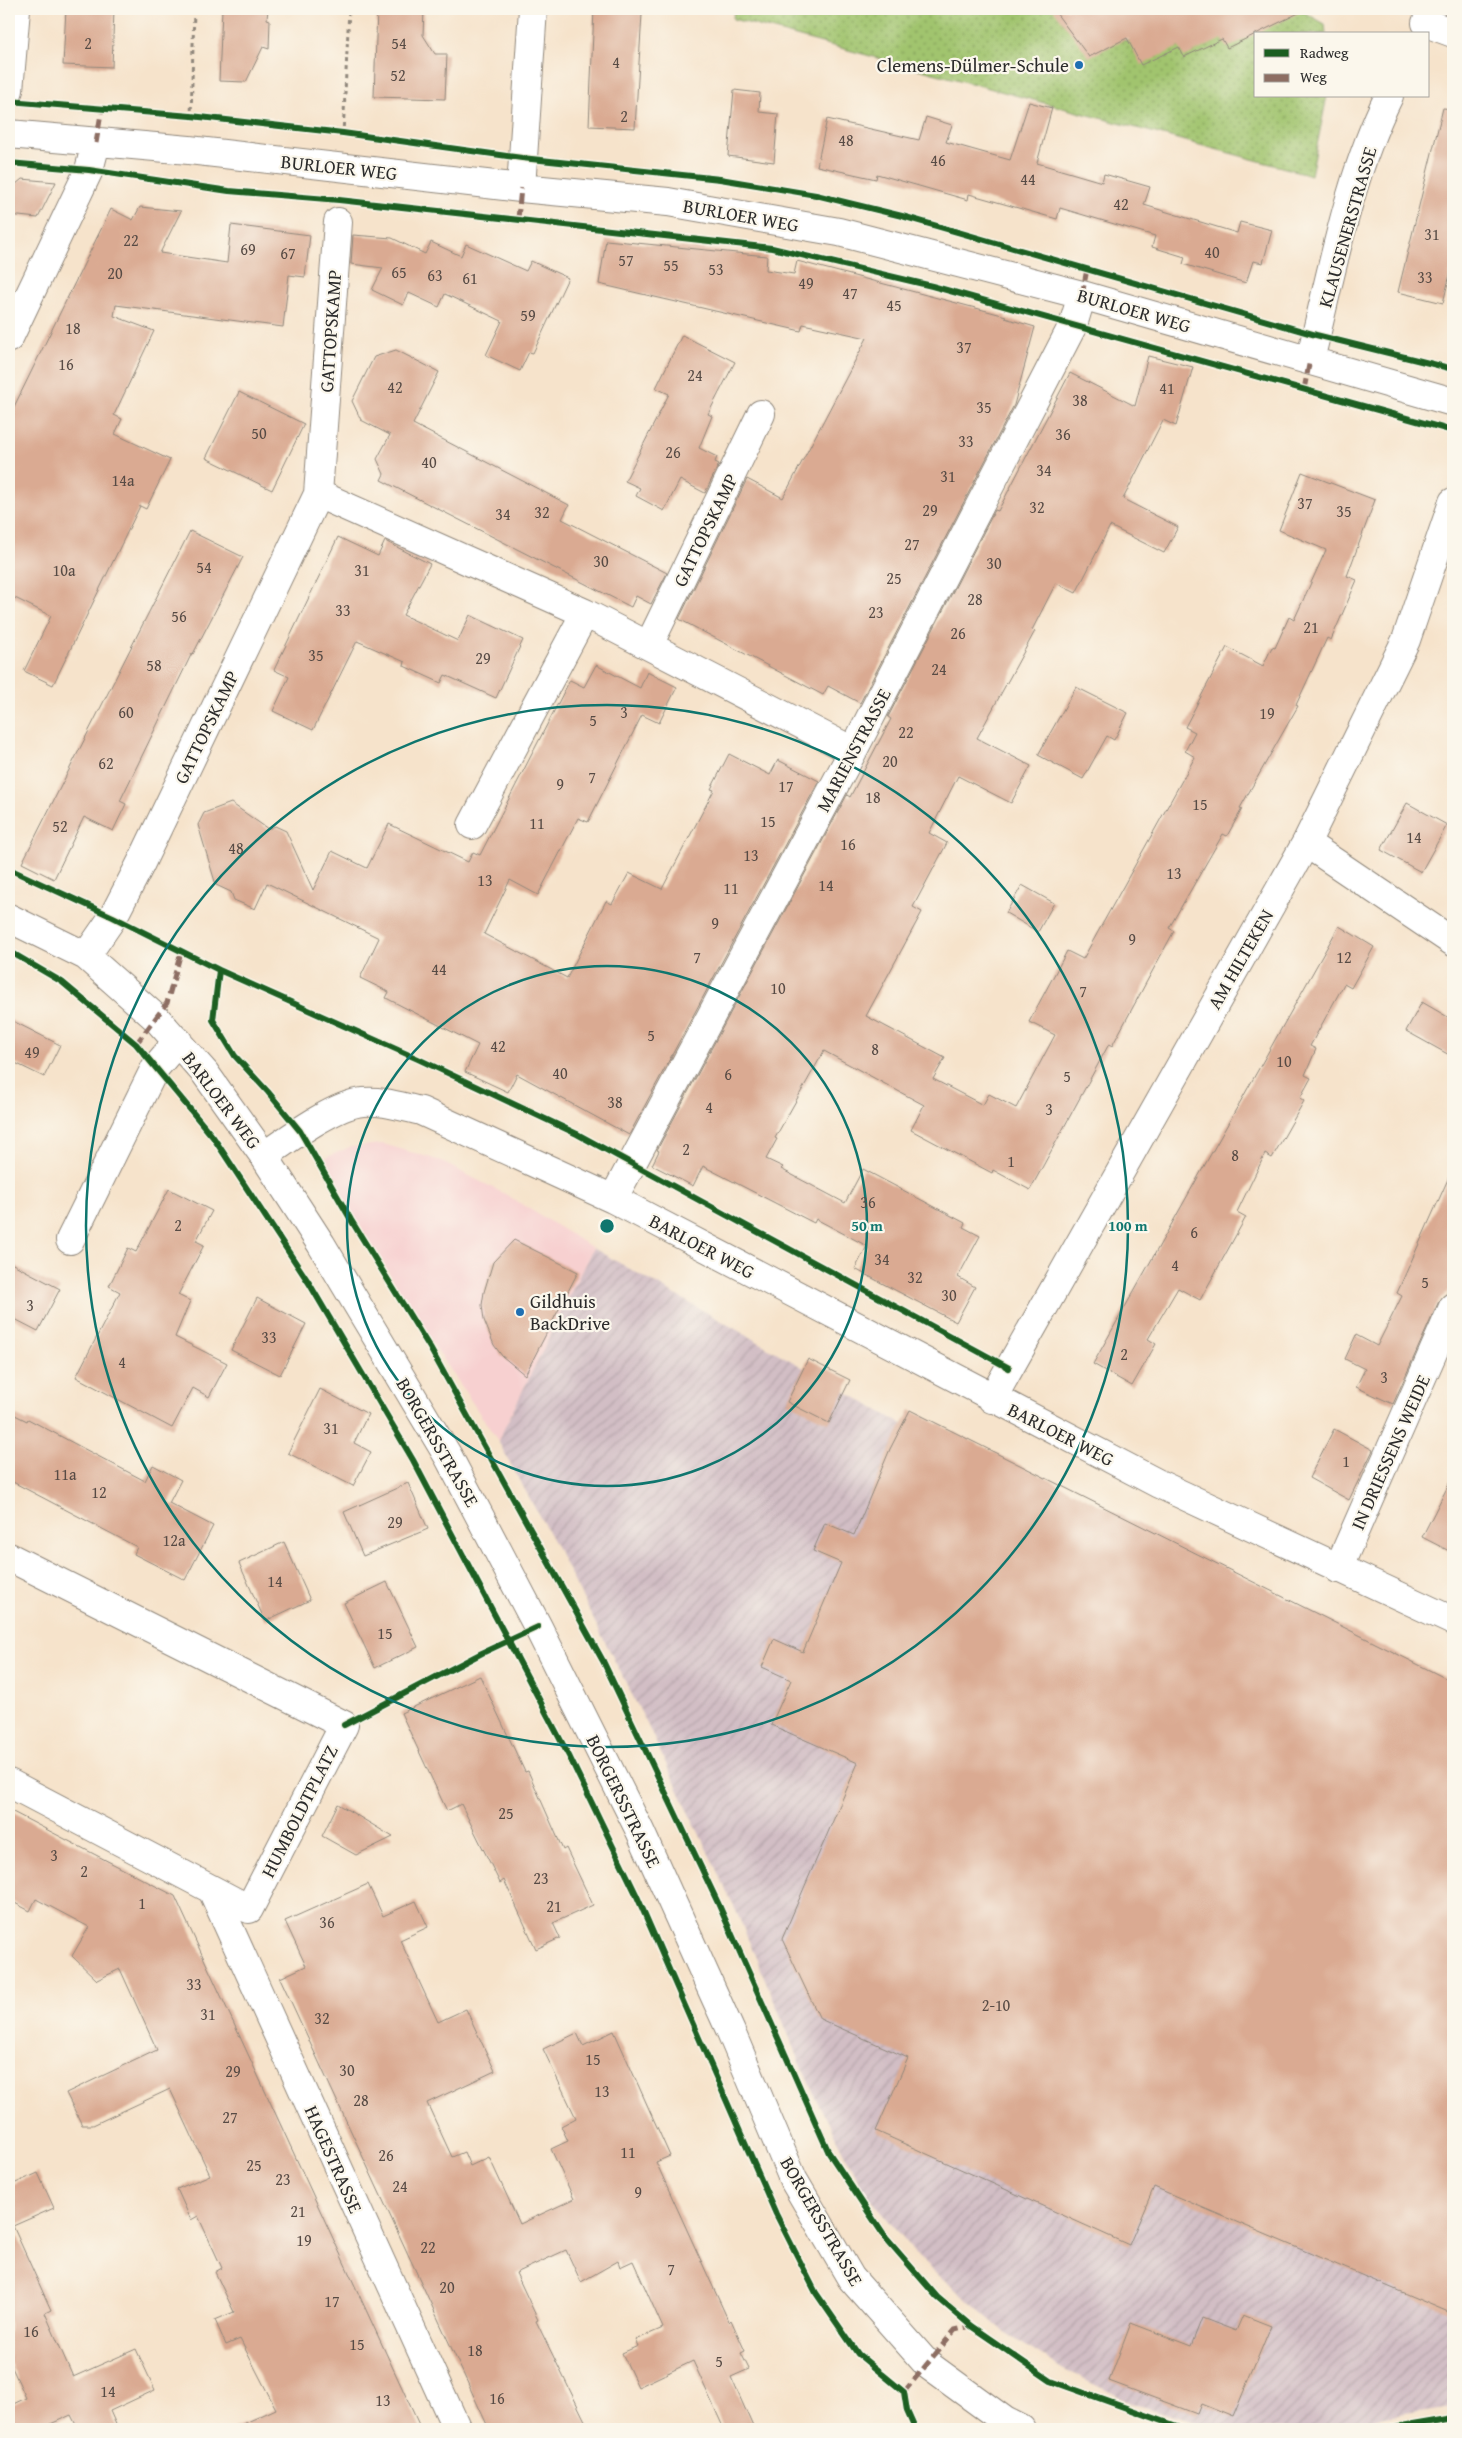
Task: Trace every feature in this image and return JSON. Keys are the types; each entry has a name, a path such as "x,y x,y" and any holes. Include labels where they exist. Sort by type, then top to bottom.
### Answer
{"street":[{"path":"9,90 16,9"},
{"path":"521,188 533,9"},
{"path":"1427,22 1453,33"},
{"name":"KLAUSENERSTRASSE","path":"1310,360 1338,244 1361,166 1388,98"},
{"name":"BURLOER WEG","path":"9,134 189,150 521,188 668,202 839,232 1082,295 1453,402"},
{"path":"9,338 89,170 96,143"},
{"name":"GATTOPSKAMP","path":"86,956 113,916 140,865 318,494 338,222"},
{"name":"MARIENSTRASSE","path":"613,1199 853,751 1073,324 1082,295"},
{"name":"GATTOPSKAMP","path":"649,645 761,414"},
{"path":"318,494 585,614 649,645 853,751"},
{"name":"AM HILTEKEN","path":"992,1398 1306,843 1406,640 1453,502"},
{"path":"472,825 585,614"},
{"path":"1306,843 1453,942"},
{"name":"BARLOER WEG","path":"9,918 86,956 156,1018 206,1073 264,1156 300,1131 341,1110 362,1102 390,1104 420,1111 613,1199 1159,1484 1453,1621"},
{"path":"70,1240 155,1068 178,1041"},
{"name":"BORGERSSTRASSE","path":"264,1156 321,1244 448,1456 538,1627 644,1840 732,2032 793,2179 851,2278 928,2365 1009,2427"},
{"name":"IN DRIESSENS WEIDE","path":"1338,1569 1453,1307"},
{"name":"HUMBOLDTPLATZ","path":"9,1557 344,1725 249,1909 9,1783"},
{"name":"HAGESTRASSE","path":"212,1890 457,2429"}],"path":[{"path":"189,150 194,9"},
{"path":"342,167 349,9"}],"shaded area":[{"path":"383,1144 438,1160 505,1194 593,1248 498,1441 425,1332 320,1160 350,1147"},
{"path":"593,1248 1104,1539 1453,1690 1453,2407 1303,2429 1229,2429 1208,2426 1135,2404 1062,2369 1004,2332 919,2258 864,2192 814,2095 737,1913 648,1726 557,1548 498,1441"}],"green space":[{"name":"Clemens-Dülmer-Schule","path":"734,9 1061,9 1095,35 1151,45 1247,21 1243,9 1298,9 1325,24 1326,32 1254,32 1254,98 1327,98 1311,175 733,19"}],"building":[{"path":"66,9 114,9 112,67 63,65"},
{"path":"222,9 268,9 267,19 270,20 269,49 263,47 246,82 219,81"},
{"path":"377,9 424,9 423,35 435,54 447,54 445,99 374,97"},
{"path":"594,9 639,9 639,14 642,14 635,128 589,126"},
{"path":"1053,9 1307,9 1260,32 1254,32 1254,35 1227,48 1222,39 1184,57 1179,47 1141,65 1127,38 1089,57"},
{"path":"734,90 760,93 759,112 778,114 774,162 728,156"},
{"path":"1029,102 1052,108 1037,163 1102,182 1104,174 1150,187 1144,205 1237,233 1240,222 1272,230 1263,263 1253,261 1246,283 1183,264 1185,257 1152,247 1155,236 1060,208 1057,219 969,194 968,200 877,174 876,179 817,166 827,119 919,140 926,117 952,125 946,142 1010,160"},
{"path":"1443,108 1453,109 1453,262 1443,303 1398,292"},
{"path":"22,179 56,182 38,218 9,215 9,190"},
{"path":"140,207 181,211 160,253 227,263 231,225 310,235 305,277 289,275 283,327 116,305 114,316 154,331 114,415 122,419 115,434 170,460 146,509 140,506 53,685 24,671 51,616 9,595 9,417 111,209 133,220"},
{"path":"353,235 392,238 425,254 431,242 461,256 466,244 526,271 531,261 568,278 533,353 529,352 520,371 486,355 502,321 445,294 439,307 409,293 403,305 372,290 383,268 351,264"},
{"path":"606,240 767,256 766,270 794,274 797,261 1006,316 1005,318 1035,327 1014,405 860,703 828,686 823,695 679,619 747,479 783,498 867,338 803,324 801,331 599,284"},
{"path":"682,335 735,362 708,414 712,416 699,448 717,457 715,462 719,464 705,493 680,480 664,511 636,496 640,488 625,481 669,394 656,388"},
{"path":"396,350 439,372 413,424 569,505 562,519 667,573 651,604 636,596 631,607 381,480 384,474 377,459 390,435 361,420 352,401 374,357"},
{"path":"1148,356 1193,367 1176,426 1163,420 1123,499 1178,527 1164,553 1110,526 1076,593 1056,583 1032,630 1035,631 977,738 1031,766 1011,803 958,776 929,833 947,843 913,907 922,912 866,1016 945,1058 933,1079 983,1105 989,1094 1016,1108 1055,1035 1029,1022 1067,951 1083,959 1195,757 1185,751 1195,732 1185,727 1227,647 1263,666 1272,647 1275,648 1289,617 1294,620 1326,550 1279,530 1302,472 1375,500 1347,576 1357,580 1331,640 1327,638 1296,705 1298,706 1240,808 1242,809 1227,836 1223,834 1169,928 1174,931 1112,1046 1109,1044 1030,1190 993,1170 992,1173 911,1130 924,1105 824,1051 775,1138 777,1139 766,1159 845,1203 863,1169 965,1223 963,1227 980,1236 958,1277 975,1287 956,1322 855,1269 867,1246 816,1219 814,1223 703,1166 693,1186 652,1165 659,1151 657,1150 847,795 850,797 891,719 888,717 995,510 998,511 1070,373 1135,406"},
{"path":"239,392 304,424 272,490 206,458"},
{"path":"190,531 243,557 192,653 120,801 126,804 113,831 84,817 54,879 22,863"},
{"path":"338,537 378,556 385,541 430,564 403,615 458,641 470,615 523,640 496,698 445,675 441,683 404,666 405,662 357,641 313,730 273,711 289,677 274,670"},
{"path":"596,665 640,688 647,672 677,687 659,723 642,715 588,822 578,818 538,895 510,880 484,934 567,978 606,901 612,904 629,873 662,889 714,790 711,789 729,754 770,775 778,760 819,781 629,1135 517,1074 508,1092 465,1072 478,1045 386,998 389,992 360,978 379,938 267,883 255,909 234,900 231,892 216,885 198,825 204,813 231,803 268,829 275,826 286,831 313,890 332,851 367,868 389,824 468,862 473,852 480,855 570,680 584,687"},
{"path":"1076,687 1128,713 1114,740 1107,736 1083,779 1038,755"},
{"path":"1407,803 1447,825 1421,872 1381,850"},
{"path":"1022,885 1054,903 1038,932 1006,913"},
{"path":"1339,926 1374,947 1351,988 1344,984 1310,1046 1316,1049 1305,1075 1311,1078 1300,1098 1304,1101 1272,1158 1265,1154 1237,1212 1246,1217 1200,1300 1178,1288 1148,1339 1156,1344 1132,1386 1093,1364"},
{"path":"1422,1002 1453,1020 1453,1057 1406,1031"},
{"path":"9,1019 60,1045 44,1077 9,1060"},
{"path":"1453,1168 1453,1279 1447,1293 1439,1301 1393,1404 1356,1387 1365,1369 1345,1359 1356,1335 1377,1346 1402,1296 1397,1293"},
{"path":"169,1189 212,1211 196,1241 204,1245 178,1295 190,1301 175,1337 227,1363 209,1397 193,1388 172,1428 76,1377 120,1292 109,1286 128,1248 136,1252"},
{"name":"Gildhuis BackDrive","path":"514,1240 578,1272 525,1375 502,1356 494,1345 484,1320 482,1305 493,1262"},
{"path":"9,1262 60,1289 38,1331 9,1316"},
{"path":"257,1298 306,1324 280,1375 231,1350"},
{"path":"808,1359 850,1380 829,1423 787,1402"},
{"path":"320,1389 368,1414 354,1443 371,1452 353,1486 288,1453"},
{"path":"910,1410 1453,1682 1453,2314 1154,2187 1129,2245 876,2131 908,2058 820,2019 782,1939 858,1763 771,1725 791,1680 762,1667 774,1639 803,1652 841,1563 813,1551 825,1523 854,1535 890,1449"},
{"path":"9,1412 27,1421 28,1419 145,1481 153,1465 181,1480 169,1503 213,1526 185,1580 134,1554 137,1547 9,1480"},
{"path":"1334,1429 1373,1450 1349,1500 1309,1478"},
{"path":"1453,1476 1453,1553 1422,1537"},
{"path":"408,1483 428,1529 363,1556 344,1512"},
{"path":"284,1542 310,1600 265,1621 239,1563"},
{"path":"387,1582 418,1647 375,1668 344,1603"},
{"path":"480,1676 525,1772 528,1771 563,1850 566,1848 593,1905 553,1923 560,1938 536,1949 504,1880 500,1883 461,1804 447,1811 401,1713"},
{"path":"338,1804 393,1837 356,1855 322,1836"},
{"path":"9,1810 175,1896 421,2429 232,2429 276,2409 240,2339 226,2345 215,2320 234,2312 215,2272 222,2268 198,2216 191,2220 177,2189 210,2175 170,2089 93,2125 82,2125 66,2093 157,2050 120,1969 97,1980 72,1956 89,1927 36,1899 30,1911 9,1900"},
{"path":"368,1884 383,1916 416,1901 428,1927 400,1940 438,2022 466,2009 495,2071 427,2103 452,2157 464,2152 470,2166 489,2157 520,2224 574,2199 551,2149 568,2141 561,2126 576,2118 543,2049 577,2033 583,2046 614,2031 670,2156 656,2162 729,2322 731,2320 745,2351 741,2353 749,2369 731,2377 754,2429 724,2429 693,2361 638,2387 622,2353 638,2346 635,2340 663,2328 633,2261 620,2267 618,2261 581,2282 566,2250 516,2273 538,2320 536,2321 589,2429 489,2429 280,1978 306,1966 285,1921"},
{"path":"38,2173 54,2208 13,2226 51,2310 45,2313 73,2377 136,2349 155,2390 110,2411 118,2429 78,2429 71,2415 39,2429 9,2429 9,2406 26,2398 9,2361 9,2186"},
{"path":"1243,2315 1271,2326 1233,2417 1201,2404 1197,2414 1109,2381 1131,2323 1191,2346 1202,2318 1236,2331"}],"marked path":[{"path":"96,143 102,108"},
{"path":"518,219 521,188"},
{"path":"1082,295 1087,269"},
{"path":"1304,389 1310,360"},
{"path":"136,1044 167,1003 181,952"},
{"path":"904,2392 955,2330 971,2326"}],"cycle path":[{"path":"9,101 191,116 343,133 522,158 720,179 816,195 902,216 1316,335 1453,369"},
{"path":"9,163 89,170 229,191 339,200 772,248 932,286 1453,431"},
{"path":"9,869 113,917 219,970 213,1020 235,1056 300,1131 351,1220 430,1348 603,1661 718,1903 829,2153 885,2237 937,2297 971,2326 1051,2381 1185,2429"},
{"path":"9,951 62,982 136,1044 213,1137 309,1283 413,1460 570,1758 636,1894 776,2214 816,2293 858,2354 904,2392 907,2411 915,2429"},
{"path":"219,970 418,1059 577,1134 1009,1368"},
{"path":"344,1725 482,1653 538,1627"},
{"path":"1389,2429 1453,2418"}],"place":[{"name":"Clemens-Dülmer-Schule","path":"1079,65"},
{"name":"Gildhuis BackDrive","path":"520,1312"}]}
